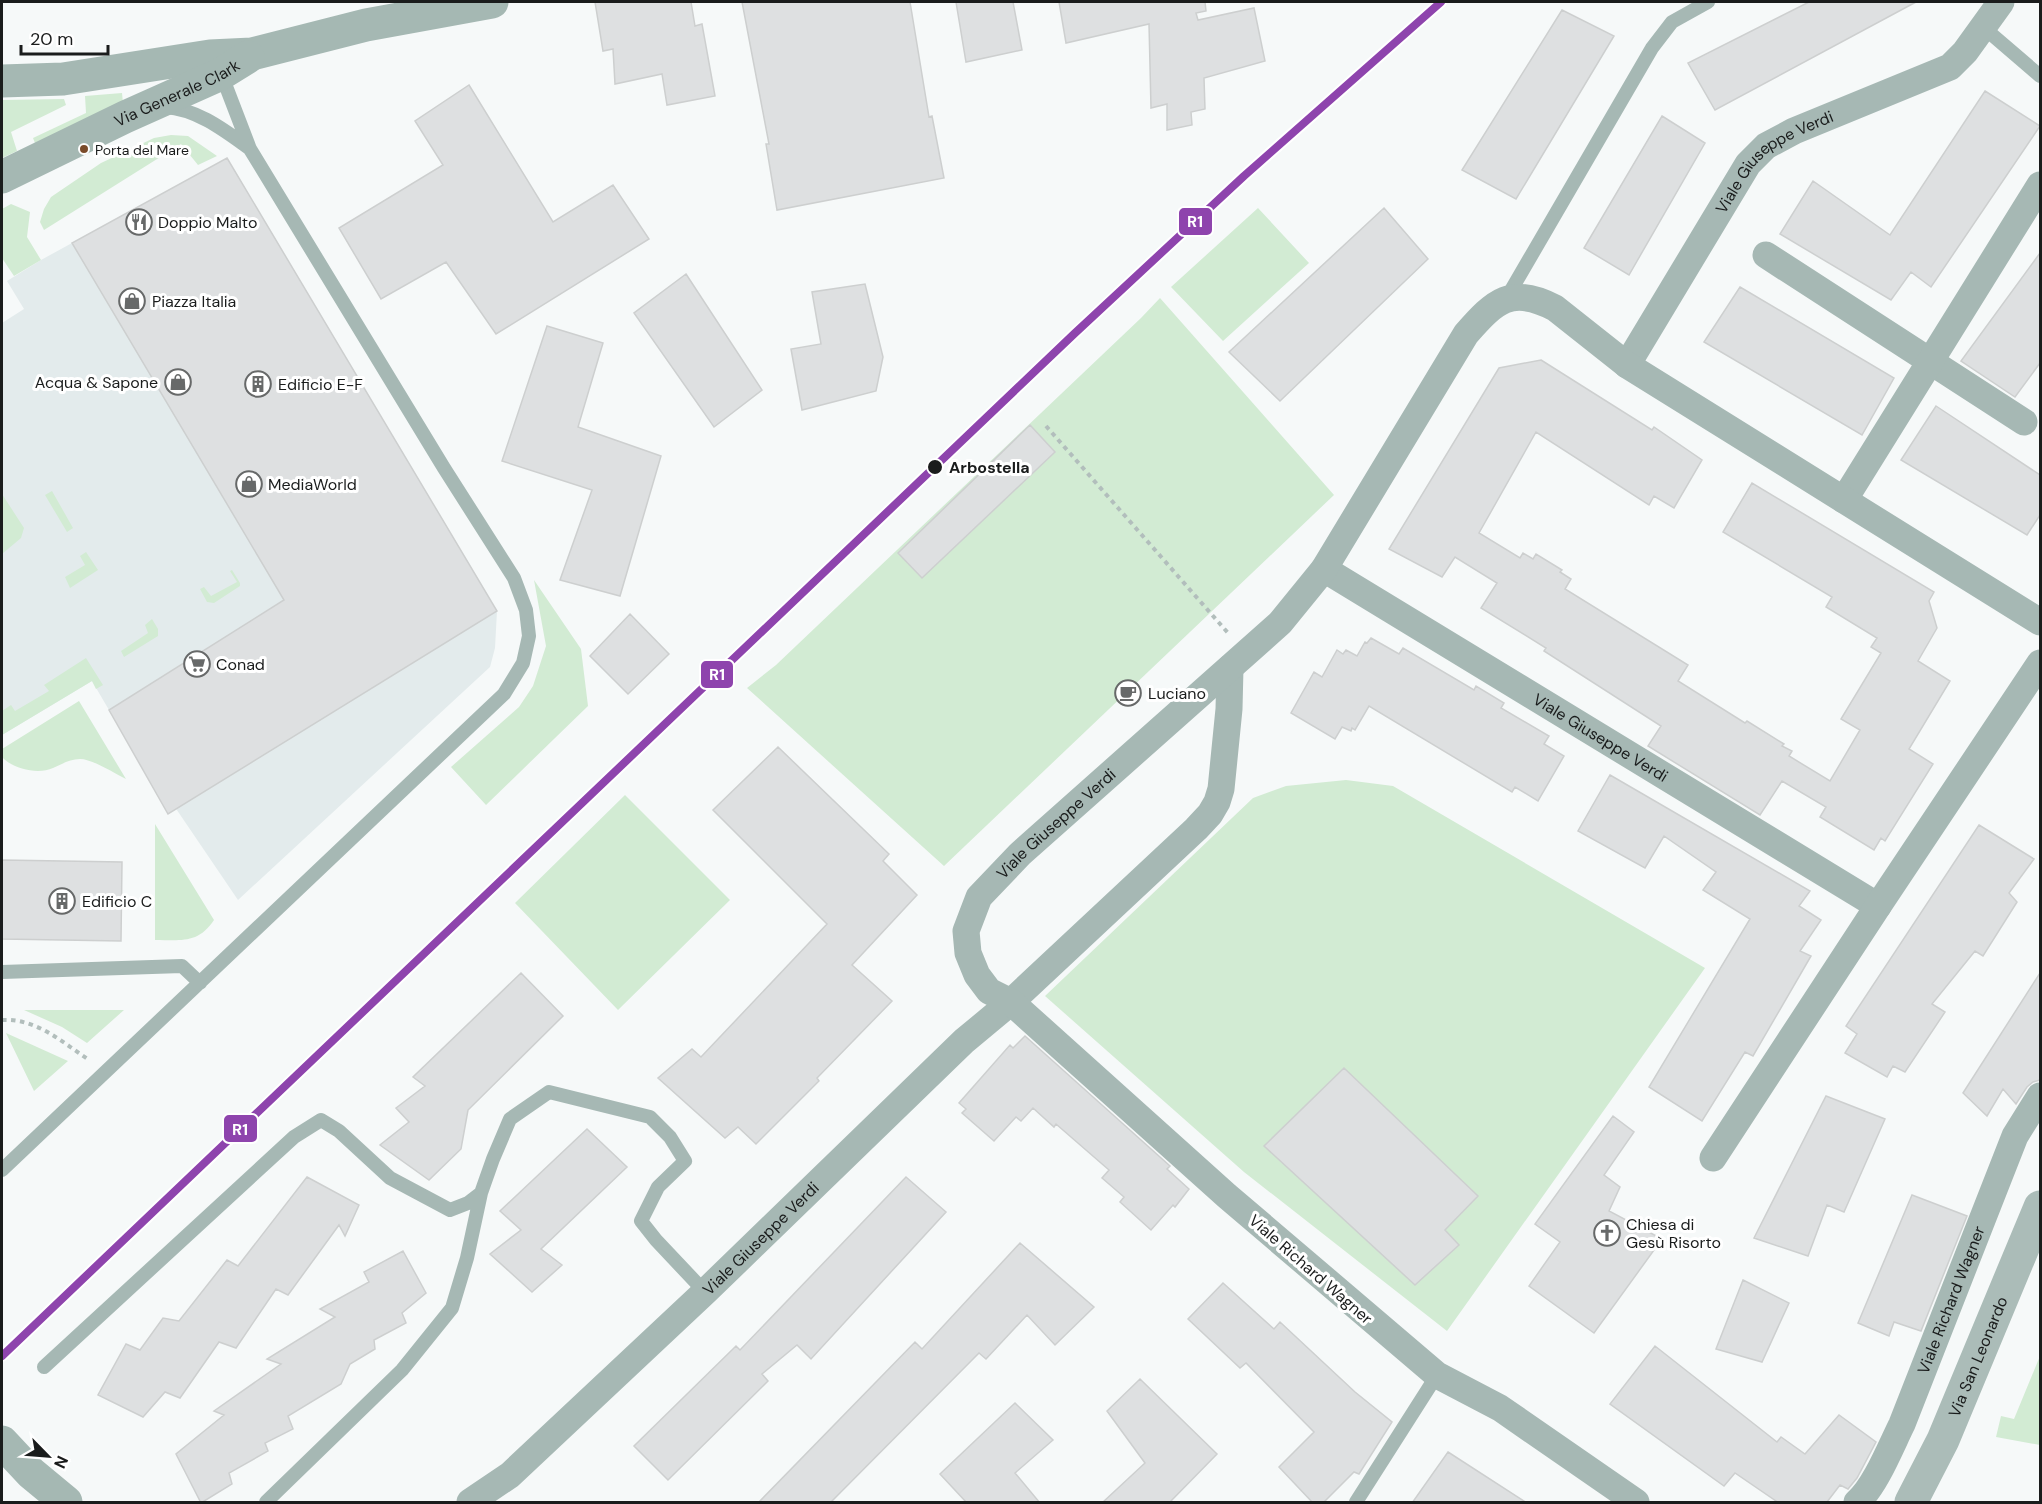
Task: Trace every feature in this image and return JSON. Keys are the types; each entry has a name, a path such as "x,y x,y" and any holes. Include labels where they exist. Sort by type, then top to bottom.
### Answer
{"main road":[{"name":"Via Generale Clark","path":"2,81 63,79 209,66 366,25 492,2"},
{"name":"Via Generale Clark","path":"2,177 148,108 209,66"},
{"name":"Via San Leonardo","path":"1911,1503 1943,1440 2040,1207"},
{"path":"2,1442 31,1473 66,1503"}],"street":[{"name":"Viale Giuseppe Verdi","path":"1627,365 1742,172 1766,146 1794,131 1950,68 1965,52 2001,2"},
{"path":"1844,500 2040,185"},
{"path":"1766,255 2024,422"},
{"path":"1506,299 1532,299 1556,308 1627,365 2040,622"},
{"name":"Viale Giuseppe Verdi","path":"1011,1002 989,991 977,975 968,953 966,931 979,897 1020,854 1280,623 1324,569 1466,334 1493,304 1506,299"},
{"name":"Viale Giuseppe Verdi","path":"1324,569 1878,906"},
{"name":"Viale Giuseppe Verdi","path":"470,1503 510,1475 705,1292 964,1041 1011,1002 1210,814 1217,802 1223,772 1229,709 1238,661"},
{"path":"1713,1158 2040,663"},
{"name":"Viale Richard Wagner","path":"1011,1002 1261,1226 1437,1376 1500,1408 1636,1503"},
{"name":"Viale Richard Wagner","path":"1860,1500 1880,1467 1906,1413 2015,1136 2040,1096"},
{"name":"Viale Giuseppe Verdi","path":"492,1503 510,1475"}],"lane":[{"name":"Viale Giuseppe Verdi","path":"1506,299 1652,48 1672,22 1708,2"},
{"path":"1983,27 2040,76"},
{"path":"2,1170 504,694 523,663 529,636 525,610 514,578 444,468 250,149 227,89 209,66"},
{"path":"148,108 168,106 190,113 216,124 250,149"},
{"path":"2,972 182,966 200,983"},
{"path":"266,1503 402,1370 452,1308 467,1258 481,1193 510,1119 549,1092 650,1117 670,1137 685,1161 657,1187 641,1221 705,1292"},
{"path":"44,1367 294,1137 321,1120 339,1131 390,1179 450,1210 468,1203 481,1193"},
{"path":"1356,1503 1437,1376"}],"path":[{"path":"1046,426 1238,661"},
{"path":"2,1020 12,1020 40,1027 106,1071"}],"shaded area":[{"name":"Porta del Mare","path":"227,158 497,611 495,648 490,667 238,900 109,710 92,681 2,735 2,323 24,309 7,281"}],"green space":[{"path":"122,93 123,103 35,143 33,138 86,113 85,96"},
{"path":"64,99 66,105 11,132 17,151 2,158 2,100"},
{"path":"171,135 188,136 217,156 198,165 181,144 44,230 40,222 51,197 101,163 154,138"},
{"path":"11,204 30,212 27,237 41,260 14,276 2,258 2,209"},
{"path":"1258,208 1309,263 1223,341 1171,287"},
{"name":"Arbostella","path":"1160,298 1334,495 944,866 747,688 776,665"},
{"path":"52,491 73,528 67,532 45,495"},
{"path":"2,494 24,528 21,538 2,554"},
{"path":"86,552 98,570 70,588 65,577 85,565 80,556"},
{"path":"232,570 240,586 214,603 207,602 200,589 204,587 211,596 237,582 230,571"},
{"path":"534,580 581,649 588,706 486,805 451,767 519,707 533,686 546,646"},
{"path":"152,619 158,629 158,636 124,657 121,651 148,633 145,625"},
{"path":"86,658 103,685 96,689 92,681 2,735 2,711 11,705 15,711 49,691 44,685"},
{"path":"79,701 126,779 97,764 80,759 47,770 33,771 12,765 2,757 2,749"},
{"path":"1346,780 1393,786 1705,968 1447,1331 1244,1172 1045,996 1253,798 1286,786"},
{"path":"625,795 730,900 618,1010 515,903"},
{"path":"155,824 214,920 208,928 195,937 181,940 155,940"},
{"path":"24,1010 124,1010 87,1043 62,1027"},
{"path":"6,1033 68,1061 34,1091"},
{"path":"2040,1356 2040,1445 1996,1437 2001,1416 2014,1419"}],"building":[{"path":"595,2 691,2 695,26 702,24 715,96 667,105 662,74 615,84 613,49 603,51"},
{"path":"742,2 910,2 929,117 932,116 944,178 777,210 766,144 769,144"},
{"path":"956,2 1013,2 1022,50 966,62"},
{"path":"1059,2 1205,2 1206,11 1196,13 1198,20 1254,8 1265,61 1204,78 1205,109 1191,112 1192,125 1167,130 1167,104 1151,108 1149,24 1066,43"},
{"path":"1809,2 1916,2 1715,110 1688,63"},
{"path":"1562,10 1614,36 1516,199 1462,170"},
{"path":"469,85 553,222 613,185 649,239 496,334 446,262 381,299 339,228 443,165 415,121"},
{"path":"1985,91 2040,126 1931,287 1911,272 1891,300 1780,234 1813,181 1890,235"},
{"path":"1662,116 1705,143 1629,275 1584,248"},
{"name":"Edificio E-F","path":"227,158 497,611 168,814 109,710 284,600 72,243"},
{"path":"1384,208 1428,259 1280,401 1229,352"},
{"path":"2040,253 2040,363 2015,397 1961,361"},
{"path":"686,274 762,390 714,427 634,313"},
{"path":"865,284 883,357 876,391 802,410 791,349 821,344 812,292"},
{"path":"1740,287 1894,378 1862,435 1704,342"},
{"path":"547,326 603,343 578,427 661,456 620,596 560,580 592,490 502,461"},
{"path":"1541,360 1652,430 1654,427 1702,460 1674,508 1654,496 1649,505 1536,432 1479,533 1520,558 1523,553 1533,559 1536,554 1562,570 1560,572 1571,579 1565,589 1688,665 1678,681 1745,723 1747,721 1784,744 1782,746 1792,751 1789,756 1830,781 1860,730 1841,719 1881,653 1871,647 1877,638 1826,607 1832,597 1723,532 1752,483 1934,592 1929,601 1937,628 1918,661 1950,681 1909,749 1933,764 1885,841 1881,838 1874,850 1820,817 1826,807 1782,781 1760,815 1648,746 1661,726 1544,651 1546,648 1481,608 1497,583 1455,557 1442,577 1389,549 1499,368"},
{"path":"1936,406 2040,475 2040,515 2027,535 1901,460"},
{"path":"1030,425 1055,452 922,578 898,553"},
{"path":"630,614 669,654 628,694 590,656"},
{"path":"1371,638 1399,654 1403,648 1474,690 1476,686 1504,703 1501,708 1549,736 1544,744 1564,756 1538,801 1515,787 1512,792 1369,706 1355,730 1352,728 1351,731 1342,727 1335,739 1291,713 1314,672 1322,677 1337,650 1343,654 1346,650 1357,656 1365,642 1367,643"},
{"path":"778,747 889,854 883,861 917,895 852,965 892,1001 817,1078 819,1081 756,1144 738,1127 725,1138 658,1078 692,1049 701,1057 827,924 713,810"},
{"path":"1610,775 1810,891 1799,906 1821,920 1800,951 1811,956 1753,1056 1745,1052 1702,1121 1649,1087 1750,919 1703,890 1716,872 1664,836 1645,868 1578,831"},
{"path":"1979,825 2034,859 2009,893 2017,902 1983,956 1975,951 1932,1004 1945,1012 1905,1072 1893,1066 1887,1077 1845,1053 1857,1034 1846,1026"},
{"name":"Edificio C","path":"2,860 122,862 121,941 2,939"},
{"path":"521,973 563,1016 468,1110 461,1149 429,1180 380,1145 409,1122 396,1108 425,1086 413,1077"},
{"path":"2040,973 2040,1080 2027,1087 2016,1104 2003,1089 1987,1116 1963,1093"},
{"path":"1025,1036 1170,1166 1167,1169 1189,1189 1175,1207 1173,1205 1151,1230 1120,1202 1124,1197 1102,1178 1109,1170 1056,1124 1054,1127 1033,1108 1021,1121 1016,1117 994,1141 962,1113 966,1109 959,1103 1010,1045 1013,1048"},
{"path":"1344,1068 1478,1196 1445,1230 1459,1245 1415,1285 1264,1146"},
{"path":"1826,1096 1885,1119 1844,1212 1827,1205 1808,1256 1754,1238"},
{"name":"Chiesa di Gesù Risorto","path":"1613,1116 1634,1132 1604,1175 1620,1187 1609,1211 1662,1239 1594,1333 1529,1286 1560,1242 1535,1224"},
{"path":"587,1129 627,1167 541,1249 562,1265 532,1292 490,1254 521,1230 500,1211"},
{"path":"307,1177 359,1205 345,1236 339,1225 288,1295 276,1289 236,1348 219,1342 180,1398 165,1392 143,1417 98,1395 126,1344 140,1350 163,1318 179,1321 227,1260 238,1266"},
{"path":"906,1177 946,1212 811,1359 797,1345 762,1374 768,1381 668,1480 634,1446 736,1346 740,1350"},
{"path":"1912,1195 1967,1216 1921,1331 1894,1322 1889,1336 1858,1323"},
{"path":"1020,1243 1094,1307 1055,1345 1027,1315 986,1359 979,1353 830,1503 758,1503 915,1342 922,1349"},
{"path":"403,1251 426,1293 402,1313 406,1323 374,1340 375,1349 350,1364 341,1384 288,1416 293,1429 265,1443 268,1451 229,1473 232,1484 201,1503 176,1454 224,1415 214,1411 281,1364 267,1359 335,1317 320,1309 369,1282 364,1272"},
{"path":"1743,1280 1789,1303 1762,1362 1716,1349"},
{"path":"1223,1283 1274,1329 1280,1322 1355,1392 1392,1422 1359,1474 1354,1472 1323,1503 1313,1503 1279,1467 1314,1432 1246,1363 1240,1368 1188,1319"},
{"path":"1655,1346 1777,1442 1781,1437 1805,1454 1839,1415 1876,1442 1857,1478 1848,1489 1840,1485 1827,1502 1779,1503 1735,1473 1724,1486 1610,1404"},
{"path":"1140,1379 1217,1454 1169,1503 1102,1503 1145,1463 1107,1411"},
{"path":"1015,1403 1053,1440 1015,1473 1040,1503 967,1503 940,1474"},
{"path":"1448,1452 1527,1503 1412,1503"}],"transit line":[{"name":"R1","path":"2,1356 1074,334 1244,176 1441,2"}],"place":[{"name":"Porta del Mare","path":"84,149"},
{"name":"Doppio Malto","path":"139,222"},
{"name":"Piazza Italia","path":"132,301"},
{"name":"Acqua & Sapone","path":"178,382"},
{"name":"Edificio E-F","path":"258,384"},
{"name":"Arbostella","path":"935,467"},
{"name":"MediaWorld","path":"249,484"},
{"name":"Conad","path":"197,664"},
{"name":"Luciano","path":"1128,693"},
{"name":"Edificio C","path":"62,901"},
{"name":"Chiesa di Gesù Risorto","path":"1607,1233"}]}
